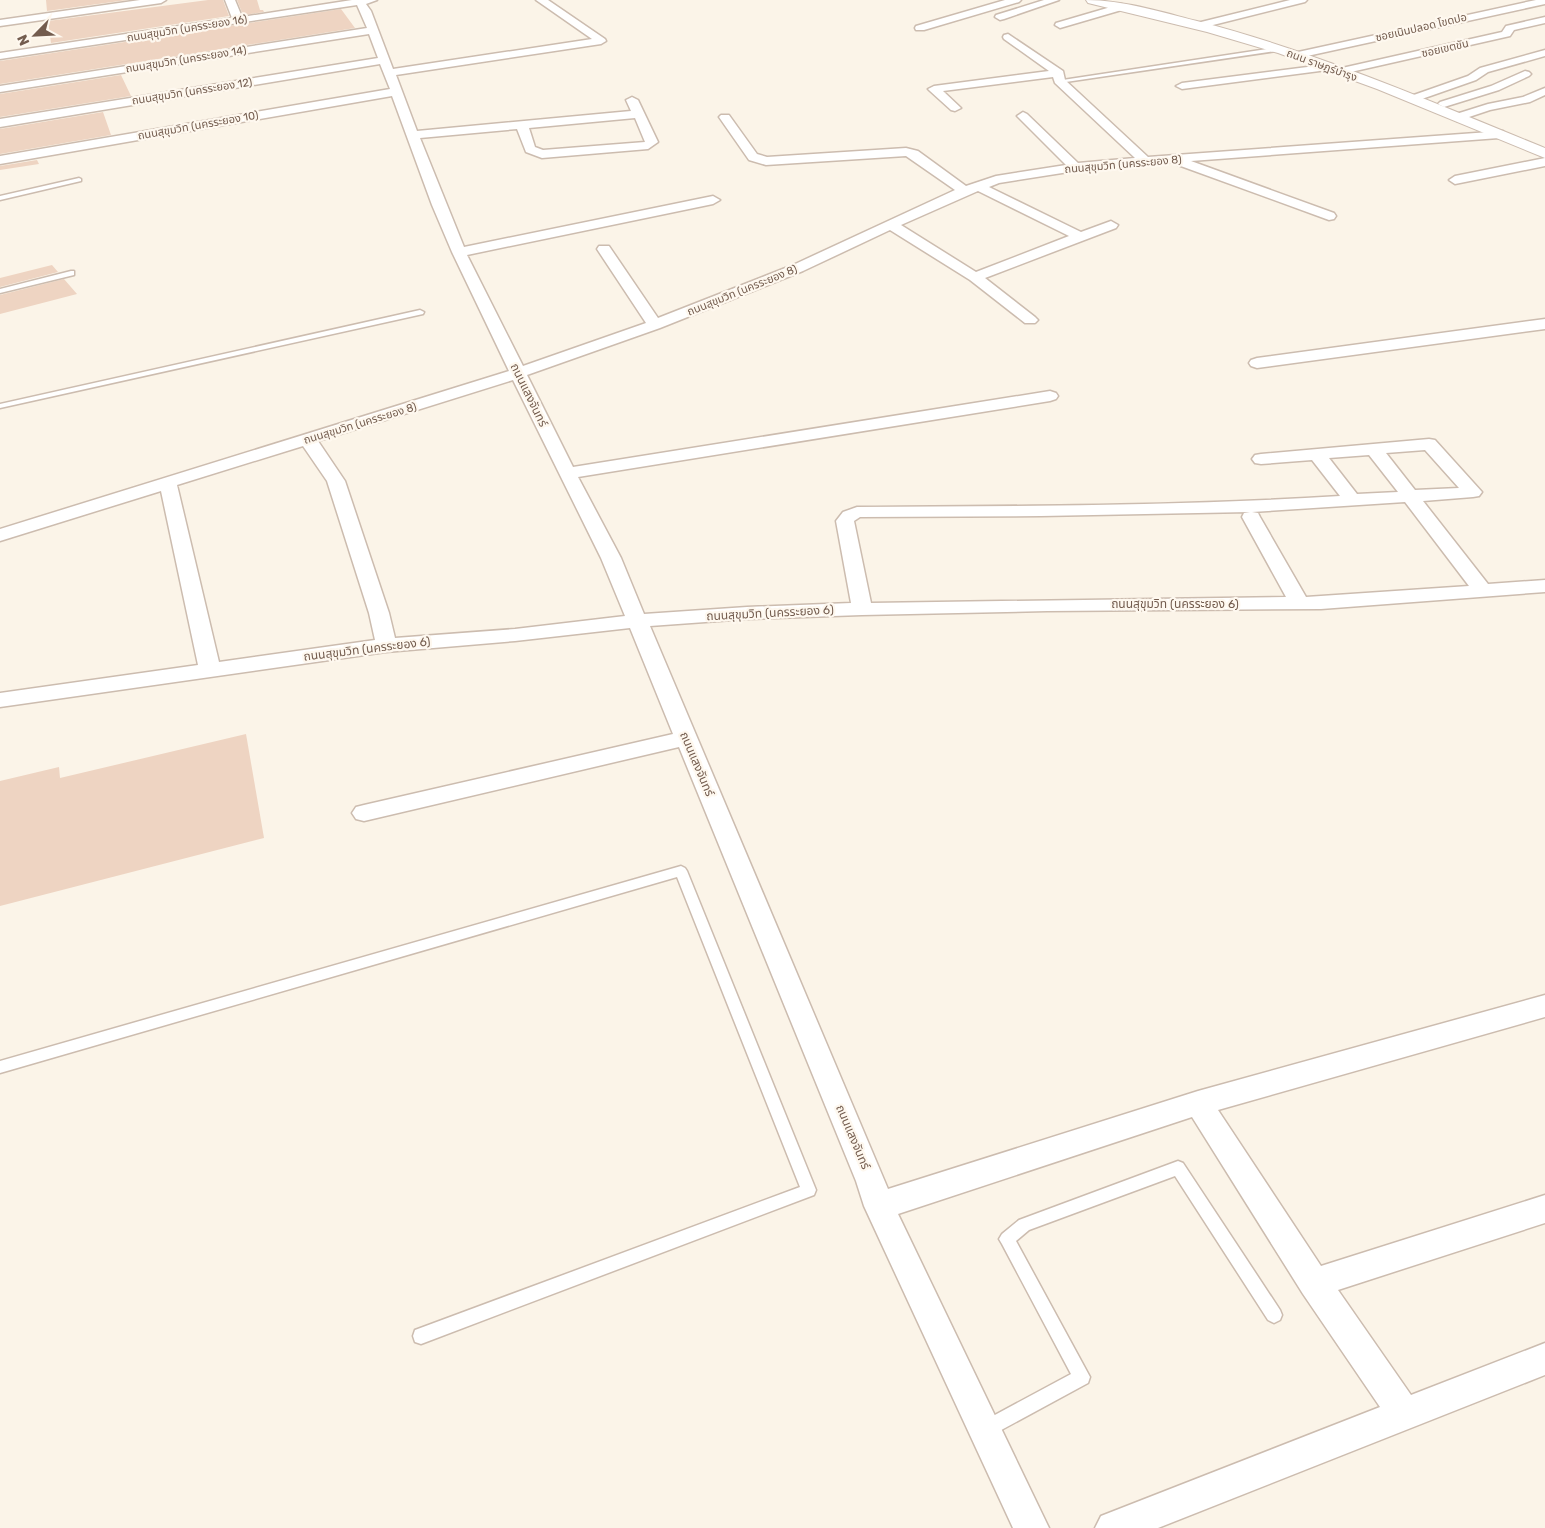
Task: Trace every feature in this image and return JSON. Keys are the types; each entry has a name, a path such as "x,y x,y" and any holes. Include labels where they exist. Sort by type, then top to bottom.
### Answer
{"street":[{"path":"0,23 123,3 162,0"},
{"path":"230,0 238,20"},
{"path":"389,75 601,41 541,0"},
{"path":"920,28 1016,0"},
{"path":"993,19 1054,0"},
{"name":"ถนน ราษฎร์บำรุง","path":"1092,0 1201,25 1281,49 1336,69 1545,153"},
{"path":"1201,25 1302,0"},
{"name":"ซอยเนินปลอด โขดปอ","path":"1298,55 1545,0"},
{"name":"ถนนสุขุมวิท (นครระยอง 16)","path":"0,56 120,42 238,20 364,1"},
{"name":"ถนนแสงจันทร์","path":"364,1 389,75 438,205 518,374 611,558 871,1181 879,1206 1031,1528"},
{"path":"1060,26 1121,7"},
{"name":"ซอยเขตขัน","path":"1182,86 1336,69 1506,34 1510,28 1545,20"},
{"name":"ถนนสุขุมวิท (นครระยอง 14)","path":"0,89 373,30"},
{"path":"1008,37 1059,77 1145,161"},
{"path":"1412,99 1442,90 1505,62 1545,53"},
{"path":"1434,108 1495,88 1525,74"},
{"name":"ถนนสุขุมวิท (นครระยอง 12)","path":"0,123 142,100 389,75"},
{"name":"ถนนสุขุมวิท (นครระยอง 10)","path":"0,160 389,75"},
{"path":"955,108 934,89 1059,77"},
{"path":"1457,117 1488,107 1526,100 1545,91"},
{"path":"522,125 530,149 542,154 640,146 652,142 632,99"},
{"path":"412,135 639,114"},
{"path":"1023,116 1075,167"},
{"path":"725,117 753,157 758,159 766,161 906,152 914,154 971,188 1081,237"},
{"path":"1475,124 1500,119"},
{"name":"ถนนสุขุมวิท (นครระยอง 8)","path":"0,535 518,374 655,325 798,268 971,188 1015,176 1075,167 1498,134"},
{"path":"1175,159 1329,216"},
{"path":"1455,180 1545,162"},
{"path":"459,252 713,200"},
{"path":"890,225 975,277 1030,320"},
{"path":"975,277 1110,225"},
{"path":"604,249 655,325"},
{"path":"1257,363 1545,324"},
{"path":"567,473 1050,396"},
{"path":"308,440 336,481 379,613 386,645"},
{"path":"862,609 845,521 849,516 857,512 1246,506 1353,501 1473,492 1429,444 1261,459"},
{"path":"1374,449 1483,591"},
{"path":"1317,454 1353,501"},
{"path":"168,483 210,670"},
{"path":"1251,517 1299,603"},
{"name":"ถนนสุขุมวิท (นครระยอง 6)","path":"0,700 386,645 515,635 638,621 747,613 862,609 1047,604 1299,603 1545,586"},
{"path":"364,812 687,738"},
{"path":"879,1206 1198,1103 1545,1006"},
{"path":"1198,1103 1314,1283 1405,1414"},
{"path":"1314,1283 1545,1210"},
{"path":"1113,1528 1545,1359"}],"lane":[{"path":"1059,77 1281,49"},
{"path":"0,198 79,180"},
{"path":"0,291 71,273"},
{"path":"0,406 420,312"},
{"path":"0,1067 681,871 809,1190 421,1336"},
{"path":"985,1430 1082,1377 1007,1239 1024,1225 1178,1168 1274,1315"}],"building":[{"path":"46,0 127,0 47,11"},
{"path":"208,0 223,0 229,16 51,43 48,21"},
{"path":"237,0 257,0 260,10 264,12 243,15"},
{"path":"341,9 355,28 0,84 0,61"},
{"path":"121,75 131,96 0,117 0,94"},
{"path":"103,112 111,135 0,154 0,129"},
{"path":"37,160 39,164 0,170 0,166"},
{"path":"52,265 58,272 0,287 0,278"},
{"path":"64,279 77,294 0,314 0,295"},
{"path":"246,734 264,838 0,906 0,781 59,767 60,778"}]}
